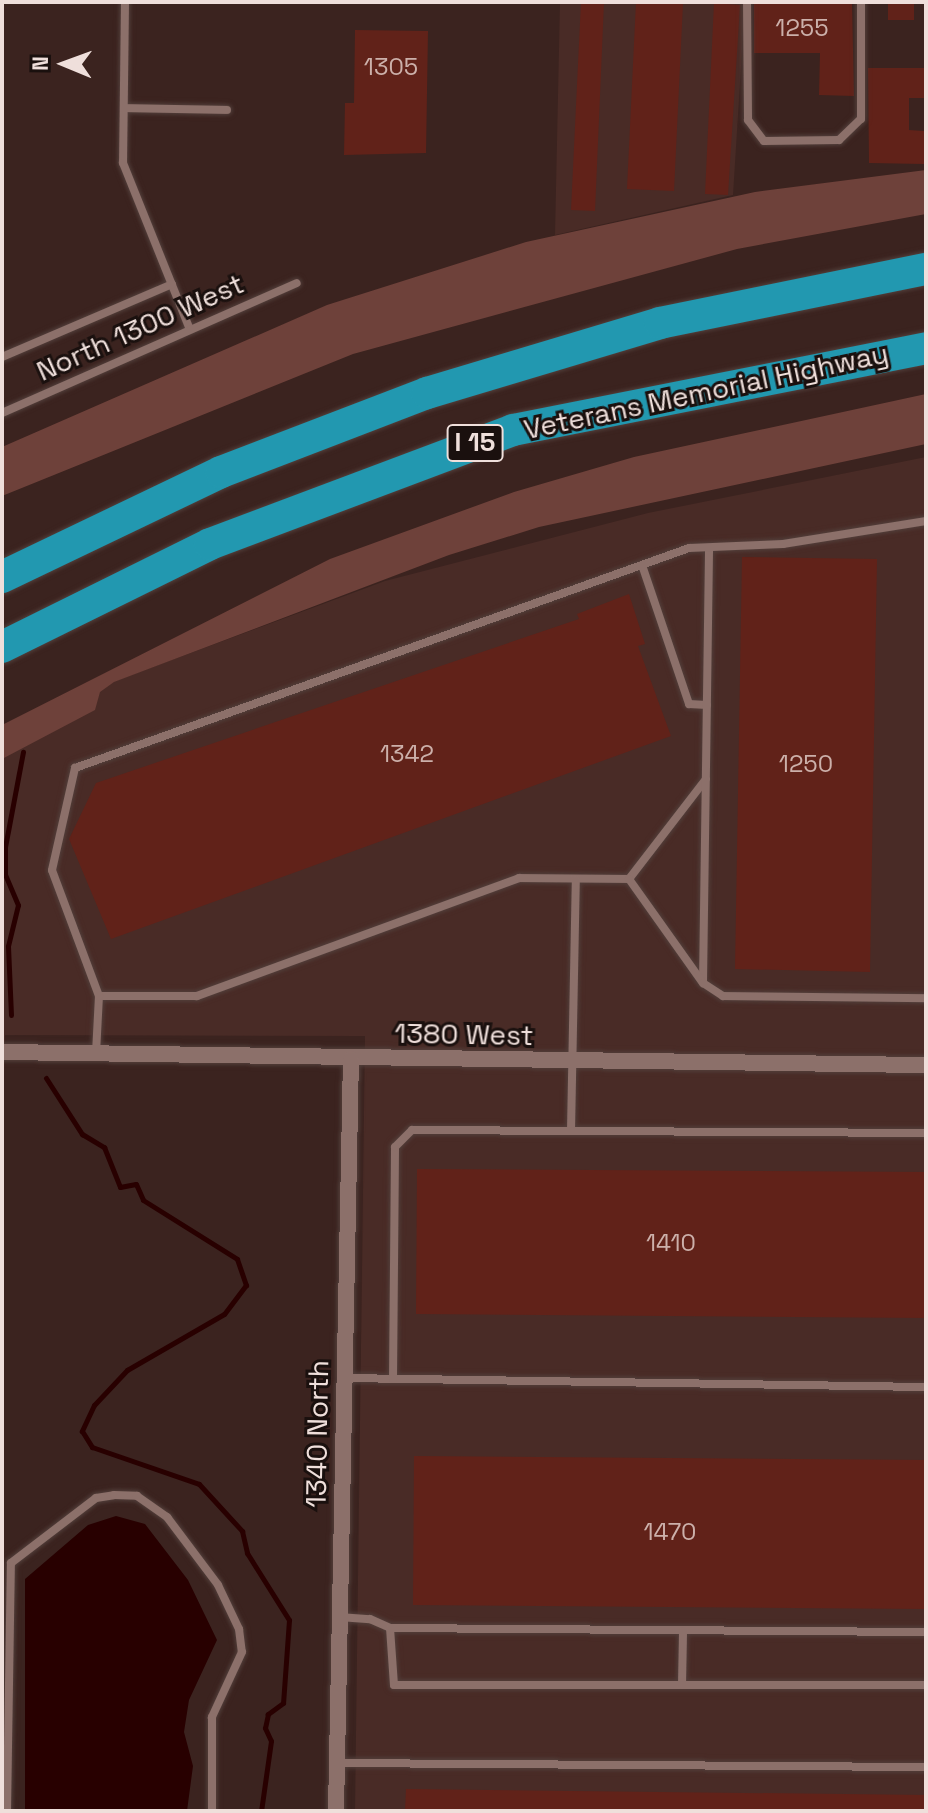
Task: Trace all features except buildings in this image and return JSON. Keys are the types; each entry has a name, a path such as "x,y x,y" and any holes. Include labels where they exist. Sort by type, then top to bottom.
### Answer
{"highway":[{"name":"I 15","path":"2,577 57,549 318,432 488,373 704,313 926,269"},
{"name":"Veterans Memorial Highway","path":"2,647 78,608 290,510 513,430 926,348"},
{"path":"2,561 57,549"},
{"path":"2,669 78,608"}],"street":[{"name":"1380 West","path":"2,1052 926,1065"},
{"name":"1340 North","path":"336,1811 351,1059"}],"lane":[{"path":"125,2 123,163 189,327"},
{"path":"747,3 748,120 764,141 779,141 839,140 861,119 861,3"},
{"path":"124,108 227,110"},
{"name":"North 1300 West","path":"2,413 189,327 297,283"},
{"path":"2,357 172,284"},
{"path":"96,1053 99,996 52,870 75,768 642,565 709,548 783,544 926,521"},
{"path":"703,983 709,548"},
{"path":"642,565 689,704 707,705"},
{"path":"629,879 706,779"},
{"path":"99,996 197,996 519,878 629,879"},
{"path":"571,1131 576,879"},
{"path":"629,879 703,983 723,996 926,998"},
{"path":"393,1379 395,1147 412,1130 926,1133"},
{"path":"345,1378 926,1387"},
{"path":"7,1811 11,1563 96,1498 114,1495 137,1496 167,1517 218,1585 239,1629 242,1652 212,1717 212,1811"},
{"path":"339,1617 370,1619 390,1628 926,1632"},
{"path":"390,1628 394,1685 926,1685"},
{"path":"682,1685 683,1631"},
{"path":"336,1763 926,1767"}],"shaded area":[{"path":"560,2 745,2 733,195 555,235"},
{"path":"926,170 926,214 737,249 353,354 2,496 2,447 327,305 526,242 755,192"},
{"path":"926,394 926,444 539,527 449,555 114,682 100,692 95,710 2,759 2,725 330,559 514,492 634,457"},
{"path":"926,457 926,1811 355,1811 365,1036 5,1035 2,1172 2,755 115,681 385,581 648,513"},
{"path":"116,1516 145,1524 188,1580 217,1640 189,1700 184,1732 193,1766 187,1811 25,1811 25,1579 88,1525"}],"waterway":[{"path":"11,1015 8,946 18,905 5,875 5,847 23,752"},
{"path":"46,1078 82,1134 104,1147 120,1187 136,1184 143,1200 237,1259 246,1285 224,1314 127,1370 94,1405 82,1431 92,1447 199,1484 242,1531 247,1553 289,1620 283,1703 268,1714 265,1728 271,1741 261,1811"}]}
